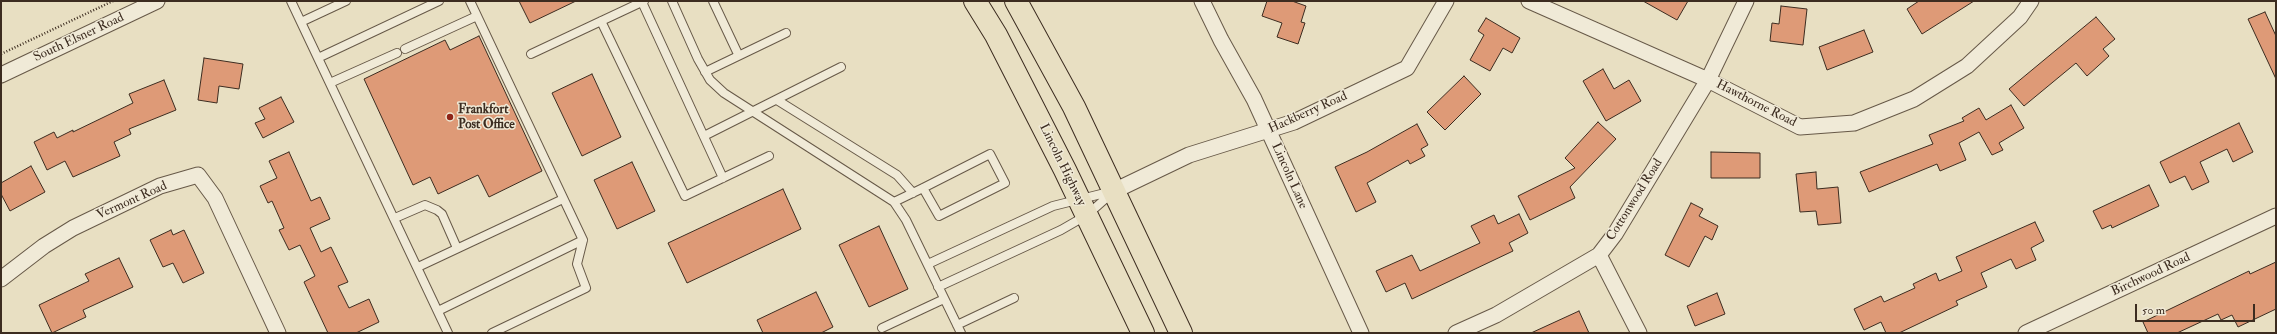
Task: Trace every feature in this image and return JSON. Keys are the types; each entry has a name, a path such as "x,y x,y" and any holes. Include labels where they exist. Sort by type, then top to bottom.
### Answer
{"main road":[{"name":"Lincoln Highway","path":"975,1 996,35 1083,207 1143,333"},
{"path":"1016,1 1074,107 1181,333"}],"street":[{"name":"South Elsner Road","path":"1,75 157,1"},
{"name":"Lincoln Lane","path":"1202,1 1221,40 1254,99 1361,333"},
{"name":"Hackberry Road","path":"1114,191 1188,155 1294,122 1407,68 1446,1"},
{"name":"Hawthorne Road","path":"1529,1 1708,80 1800,127 1854,123 1914,99 1967,66 2020,17 2031,1"},
{"name":"Cottonwood Road","path":"1456,333 1496,315 1600,254 1615,234 1708,80 1746,1"},
{"name":"Vermont Road","path":"1,279 44,246 73,228 160,186 198,175 215,198 278,333"},
{"name":"Birchwood Road","path":"2026,333 2276,216"},
{"path":"1600,254 1639,333"}],"lane":[{"path":"291,1 395,218 448,333"},
{"path":"301,22 346,1"},
{"path":"318,58 439,1"},
{"path":"470,1 582,240 577,264 586,288 492,333"},
{"path":"672,1 705,72 710,80 724,93 894,202 906,220 959,329 1014,298"},
{"path":"713,1 738,54"},
{"path":"531,54 643,2 723,178"},
{"path":"405,49 477,16"},
{"path":"601,21 685,196 769,156"},
{"path":"705,72 738,54 786,33"},
{"path":"330,83 397,53"},
{"path":"704,136 841,67"},
{"path":"777,100 896,175 913,193"},
{"path":"894,202 913,193 922,188 990,154 1005,183 939,216 922,188"},
{"path":"938,286 1060,230 1083,207 1114,191"},
{"path":"928,264 1053,206 1083,207 1114,191"},
{"path":"418,267 563,199"},
{"path":"395,218 425,205 437,210 442,214 457,248"},
{"path":"438,311 582,240"},
{"path":"882,328 944,299"}],"path":[{"path":"1,54 113,1"}],"building":[{"path":"519,1 576,1 530,23"},
{"path":"1267,1 1292,1 1306,6 1301,22 1305,23 1298,44 1277,37 1282,23 1262,16"},
{"path":"1643,1 1688,1 1677,20"},
{"path":"1919,1 1974,1 1922,34 1907,9"},
{"path":"1781,6 1807,9 1803,45 1770,41 1772,23 1779,24"},
{"path":"2265,12 2276,36 2276,79 2248,19"},
{"path":"2096,17 2115,39 2103,49 2109,56 2087,76 2076,63 2024,106 2009,89"},
{"path":"1486,18 1520,38 1512,53 1503,48 1490,71 1470,60 1484,35 1478,31"},
{"path":"1864,30 1873,52 1827,70 1819,47"},
{"name":"Frankfort Post Office","path":"479,36 542,171 489,197 478,175 438,194 430,177 413,185 364,79 445,40 450,50"},
{"path":"204,58 243,64 239,89 219,86 217,103 198,100"},
{"path":"1603,69 1614,89 1629,80 1641,101 1606,121 1583,81"},
{"path":"592,74 621,137 582,156 552,93"},
{"path":"1464,76 1481,94 1445,130 1427,112"},
{"path":"164,80 176,110 129,129 131,134 114,142 120,156 73,177 65,161 47,170 34,142 54,132 57,138 73,130 73,132 133,103 129,94"},
{"path":"281,97 294,122 263,138 255,123 265,119 259,108"},
{"path":"2011,105 2024,128 1999,143 2003,150 1992,155 1979,132 1959,143 1966,160 1940,171 1937,164 1869,192 1860,172 1933,144 1929,135 1964,121 1962,118 1979,108 1986,120"},
{"path":"1598,122 1616,139 1570,187 1575,198 1530,220 1518,196 1575,168 1565,158"},
{"path":"2239,123 2253,152 2233,162 2227,149 2200,162 2209,182 2192,190 2185,176 2170,183 2160,162"},
{"path":"1417,124 1428,145 1421,149 1425,156 1410,164 1408,160 1367,183 1376,202 1356,212 1335,167 1367,152"},
{"path":"289,152 311,201 320,197 330,219 310,228 321,252 331,247 348,282 338,286 349,308 369,299 379,322 356,333 328,333 304,282 315,276 300,245 289,250 279,230 284,228 272,201 268,203 260,186 277,178 269,161"},
{"path":"1711,152 1760,153 1760,178 1711,178"},
{"path":"632,162 655,211 617,229 594,180"},
{"path":"31,166 45,192 10,211 1,194 1,183"},
{"path":"1816,172 1817,189 1838,187 1841,223 1818,225 1816,211 1800,212 1796,174"},
{"path":"2149,185 2159,206 2112,228 2111,225 2102,229 2093,211"},
{"path":"783,189 801,229 687,283 668,243"},
{"path":"1691,203 1703,209 1699,216 1718,226 1712,240 1705,236 1689,267 1665,255"},
{"path":"1519,214 1528,233 1509,243 1513,251 1412,299 1405,283 1386,292 1376,271 1412,255 1420,271 1480,243 1471,226 1494,215 1498,224"},
{"path":"2035,222 2044,241 2031,248 2036,260 2016,269 2011,259 1981,273 1987,287 1956,301 1958,305 1899,333 1886,333 1881,322 1864,330 1854,309 1881,296 1884,302 1915,288 1913,284 1936,273 1939,281 1962,271 1956,257"},
{"path":"879,226 908,289 869,307 839,245"},
{"path":"171,230 173,235 184,230 204,273 183,283 173,263 163,267 150,240"},
{"path":"119,258 133,287 83,310 86,317 52,333 39,305 89,281 85,274"},
{"path":"2276,262 2276,309 2238,327 2232,315 2221,320 2218,314 2177,333 2148,333 2143,322 2249,271 2250,274"},
{"path":"816,292 833,327 821,333 763,333 757,320"},
{"path":"1717,293 1725,314 1695,326 1687,306"},
{"path":"1579,311 1589,333 1531,333"}],"place":[{"name":"Frankfort Post Office","path":"450,117"}]}
